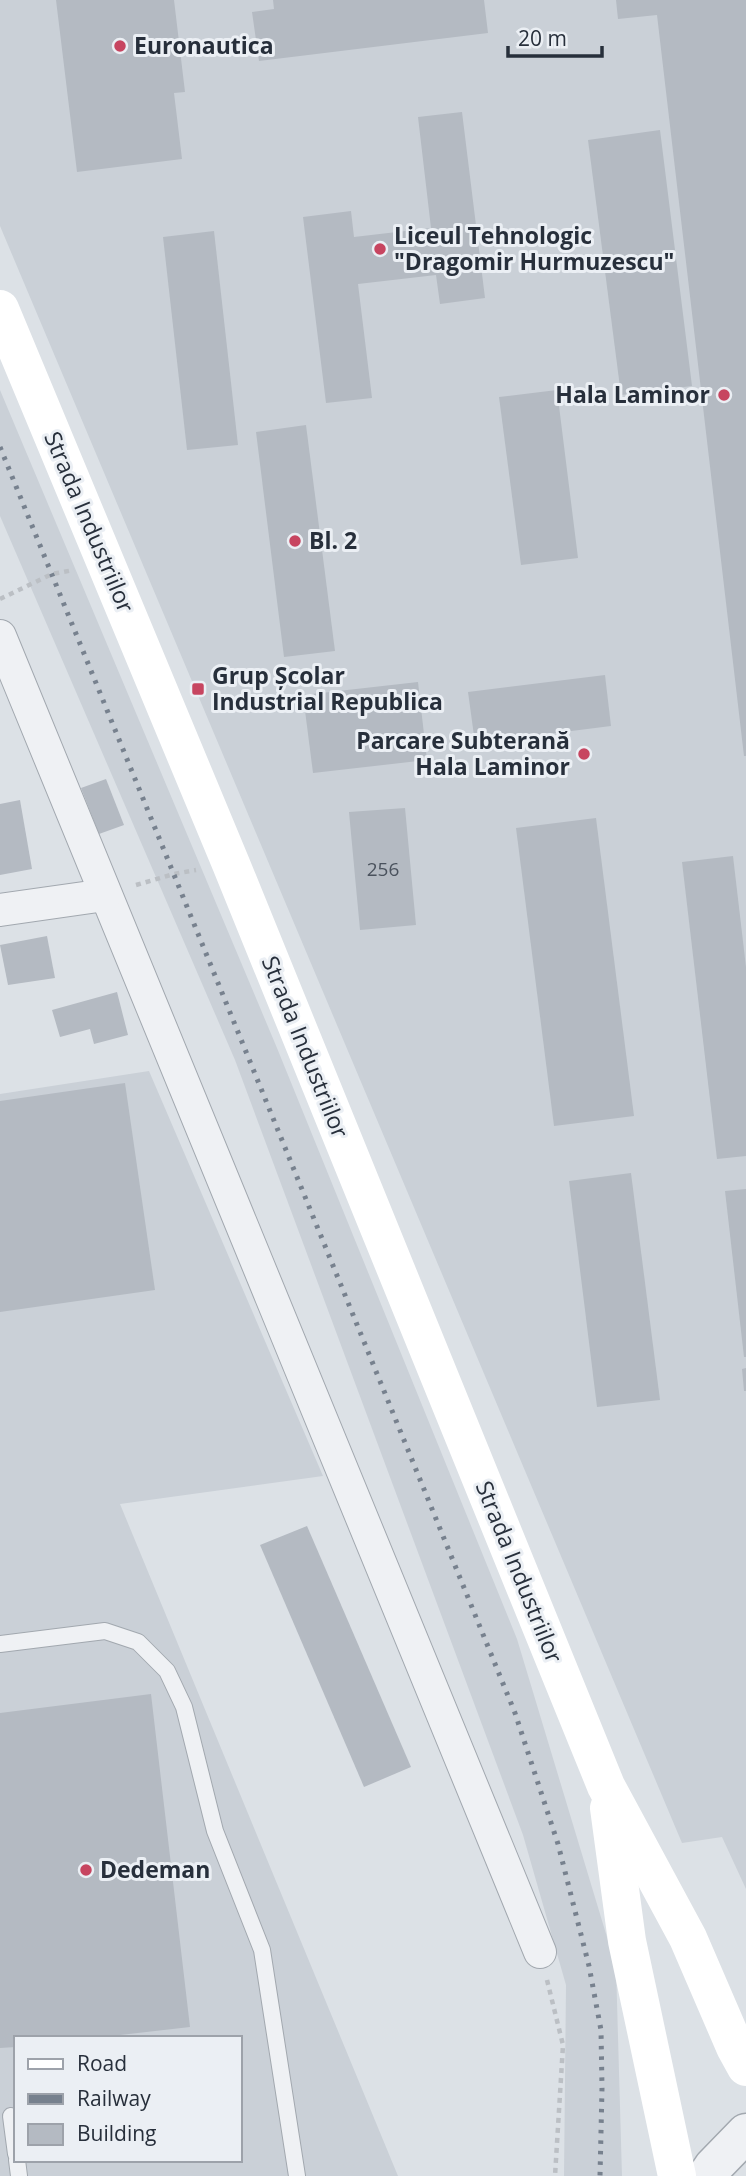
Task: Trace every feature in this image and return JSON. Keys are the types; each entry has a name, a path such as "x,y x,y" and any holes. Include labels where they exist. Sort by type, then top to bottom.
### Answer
{"main road":[{"name":"Strada Industriilor","path":"0,309 230,864 606,1786 688,1938 746,2067"},
{"name":"Strada Industriilor","path":"606,1786 627,1941 677,2176"}],"street":[{"path":"0,636 540,1952"},
{"path":"0,910 105,895"},
{"path":"706,2176 746,2133"}],"lane":[{"path":"0,1644 105,1631 138,1642 167,1671 184,1707 215,1831 262,1950 297,2176"},
{"path":"11,2116 14,2139"}],"path":[{"path":"0,599 52,575 106,564"},
{"path":"105,895 174,874 230,864"},
{"path":"540,1952 563,2045 555,2176"}],"shaded area":[{"path":"0,0 746,0 746,1889 722,1837 682,1843 0,226"},
{"path":"0,390 277,1048 517,1639 616,1967 622,2176 564,2176 566,1985 523,1835 235,1060 0,516"},
{"path":"149,1071 323,1476 120,1504 398,2176 0,2176 0,1094"}],"building":[{"name":"Euronautica","path":"56,0 174,0 185,92 174,93 182,159 77,172"},
{"path":"273,0 484,0 488,33 259,61 252,12 274,9"},
{"name":"Hala Laminor","path":"616,0 746,0 746,756 657,15 618,19"},
{"name":"Liceul Tehnologic \"Dragomir Hurmuzescu\"","path":"462,112 485,298 440,304 436,275 358,284 372,398 326,403 303,217 351,211 354,237 431,228 418,117"},
{"path":"660,130 692,386 621,395 588,140"},
{"path":"214,231 238,445 187,450 163,237"},
{"path":"557,390 578,558 521,565 499,397"},
{"name":"Bl. 2","path":"306,425 335,651 284,657 256,432"},
{"path":"605,675 611,726 475,743 468,692"},
{"path":"418,682 427,760 313,773 303,695"},
{"path":"106,779 124,825 99,834 81,788"},
{"path":"20,800 32,869 0,875 0,804"},
{"path":"405,808 416,925 360,930 349,812"},
{"path":"596,818 634,1116 554,1126 516,828"},
{"path":"733,856 746,967 746,1156 717,1159 682,862"},
{"path":"47,936 55,978 8,985 0,945"},
{"path":"117,992 128,1035 94,1044 90,1029 60,1037 52,1010"},
{"path":"125,1083 155,1290 0,1312 0,1101"},
{"path":"631,1173 660,1400 597,1407 569,1181"},
{"path":"746,1189 746,1357 744,1357 725,1191"},
{"path":"746,1368 746,1391 744,1391 742,1369"},
{"path":"307,1526 411,1767 364,1787 260,1545"},
{"name":"Dedeman","path":"151,1694 190,2027 111,2036 14,2036 14,2047 0,2048 0,1713"}],"railway":[{"path":"0,447 515,1713 558,1844 589,1966 601,2030 600,2176"}],"place":[{"name":"Euronautica","path":"120,46"},
{"name":"Liceul Tehnologic \"Dragomir Hurmuzescu\"","path":"380,249"},
{"name":"Hala Laminor","path":"724,395"},
{"name":"Bl. 2","path":"295,541"},
{"name":"Grup Școlar Industrial Republica","path":"198,689"},
{"name":"Parcare Subterană Hala Laminor","path":"584,754"},
{"name":"Dedeman","path":"86,1870"}]}
